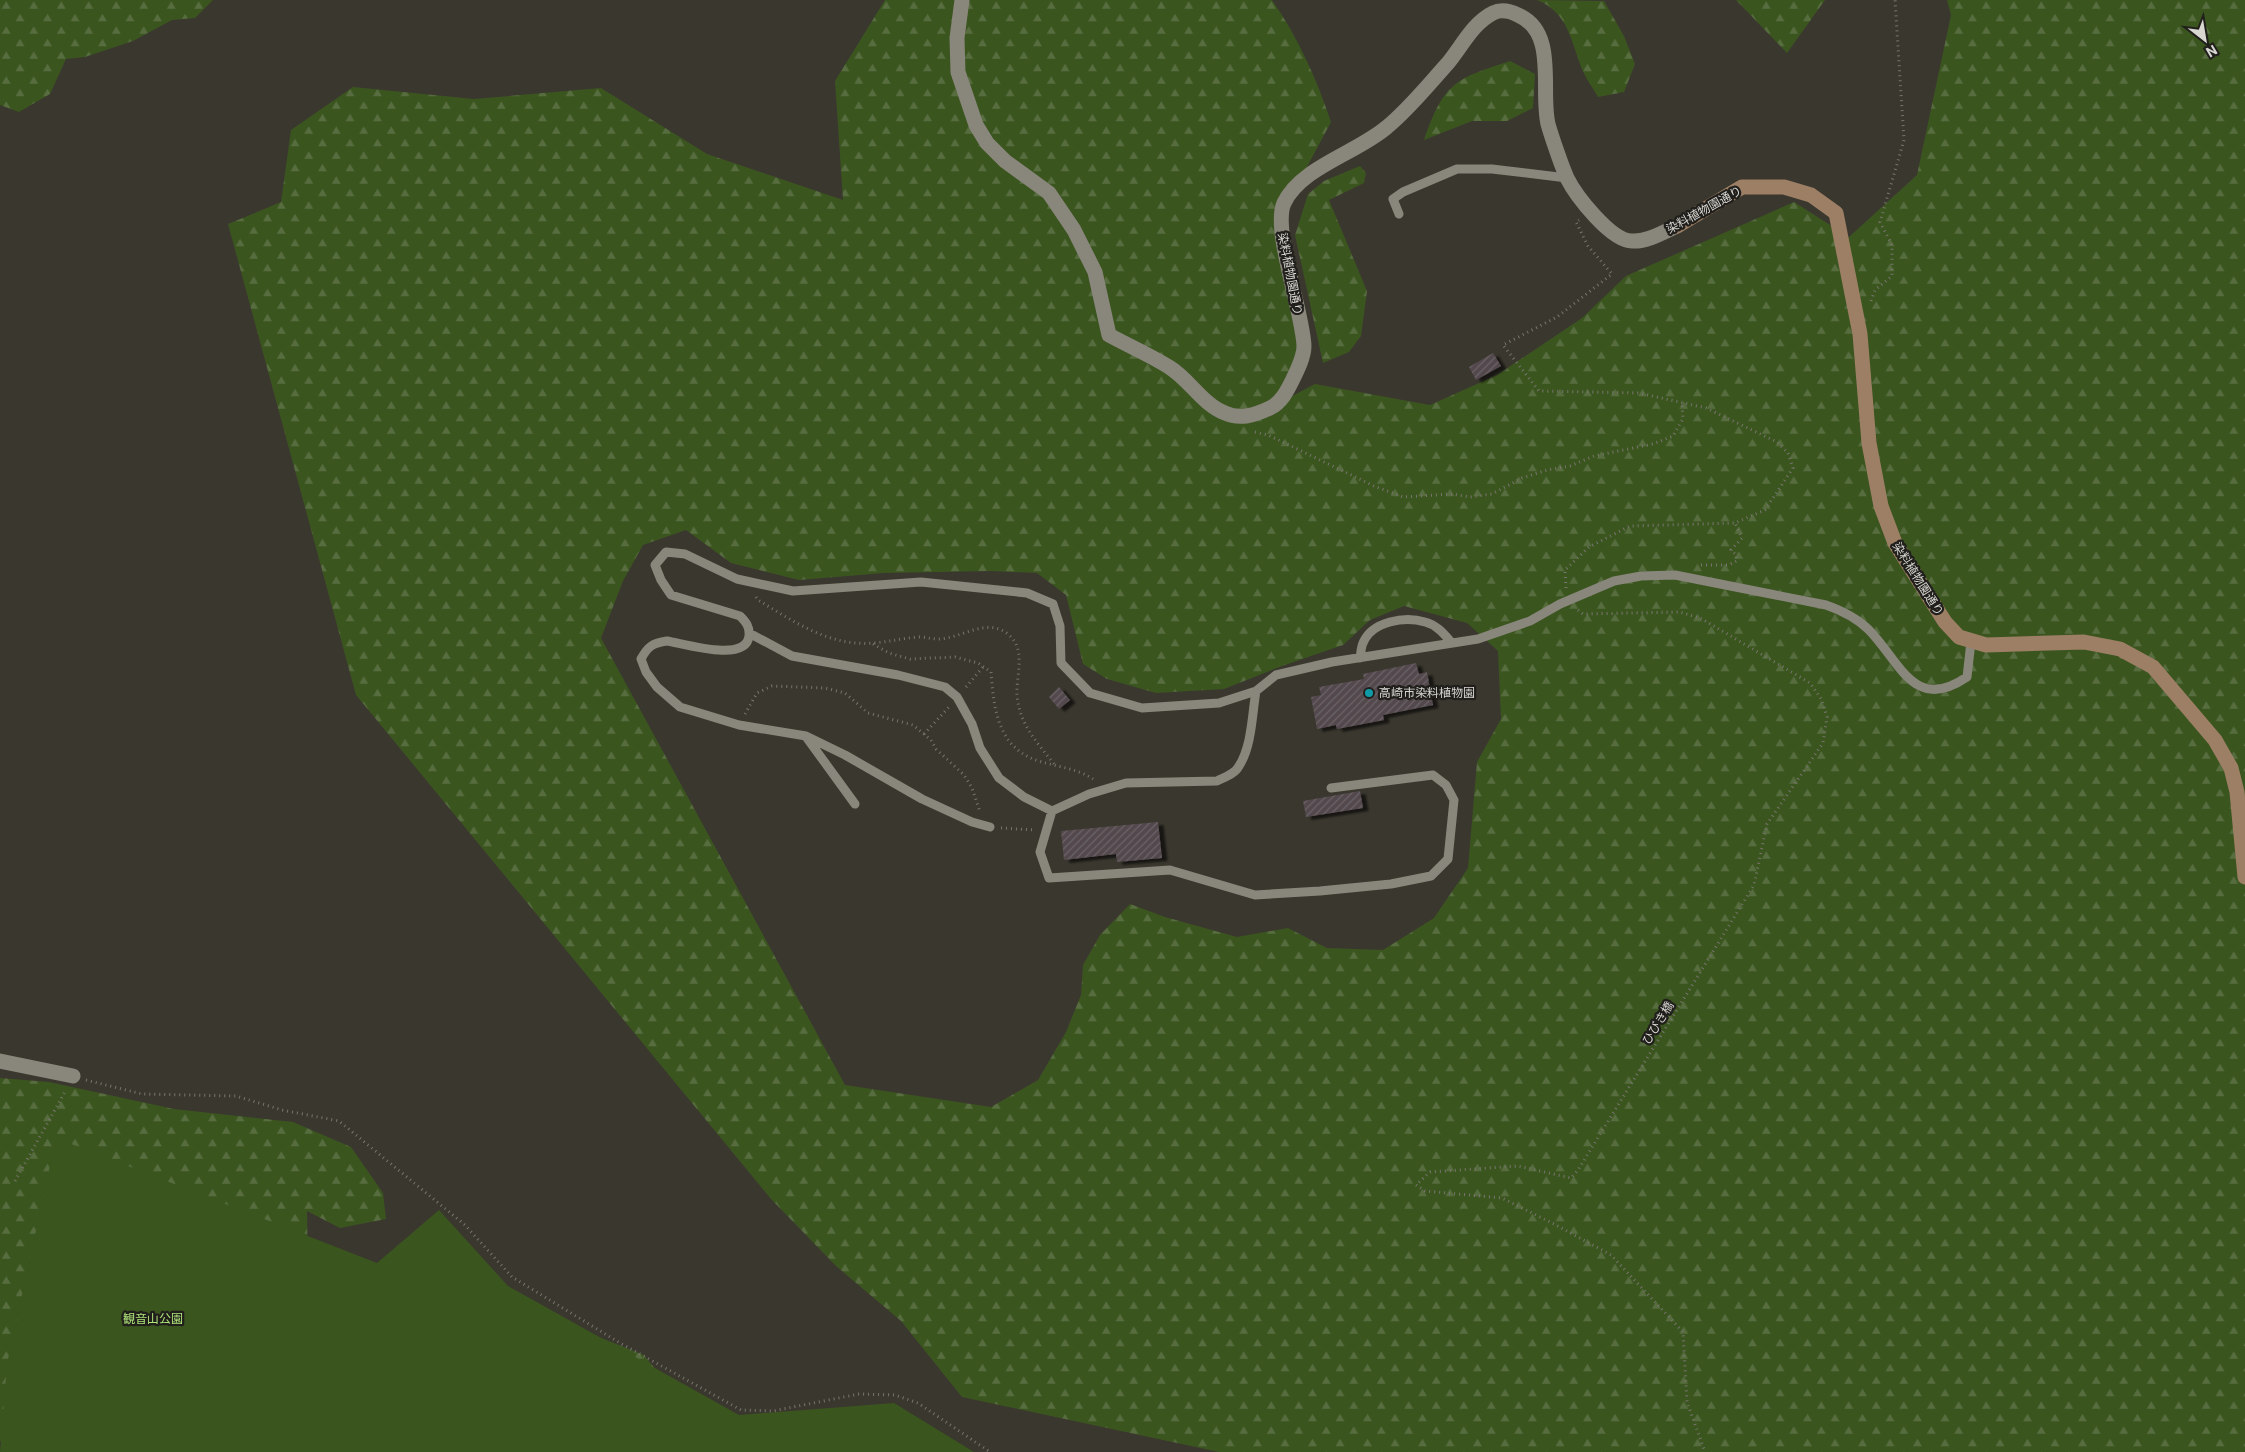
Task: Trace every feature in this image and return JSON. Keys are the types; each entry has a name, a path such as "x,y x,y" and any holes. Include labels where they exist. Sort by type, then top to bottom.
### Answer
{"street":[{"name":"染料植物園通り","path":"962,0 957,38 958,72 976,124 987,143 1005,161 1049,193 1074,230 1095,272 1109,336 1170,367 1208,403 1225,414 1240,417 1257,414 1276,405 1296,374 1304,348 1281,231 1283,204 1300,180 1375,138 1393,123 1448,62 1482,19 1497,11 1510,11 1524,17 1536,31 1544,48 1548,124 1567,178 1610,233 1632,242 1654,237 1677,226 1742,186 1784,187 1811,195 1836,212 1860,334 1869,443 1881,506 1894,543 1945,622 1959,637 1971,642"},
{"path":"1971,642 2015,645 2084,642 2120,649 2153,667 2215,740 2231,768 2238,792 2245,877"},
{"path":"0,1061 73,1076"}],"lane":[{"path":"1399,214 1393,199 1403,192 1457,169 1492,168 1567,178"},
{"path":"986,826 922,799 845,755 806,736 739,725 680,707 658,687 646,672 641,659 647,648 656,642 667,641 731,652 742,647 748,640 749,633 747,623 740,616 671,595 661,580 655,564 666,552 685,554 737,579 793,591 920,582 1027,593 1053,604 1060,626 1061,663 1090,693 1142,708 1219,703 1256,691 1276,676 1360,658 1478,639 1530,621 1566,602 1614,581 1642,576 1675,575 1826,605 1847,612 1868,629 1905,675 1918,688 1935,691 1953,687 1967,677 1971,642"},
{"path":"1360,658 1363,642 1372,631 1387,622 1407,620 1425,622 1441,631 1452,643"},
{"path":"749,633 792,656 945,687 958,697 972,724 980,748 999,778 1024,797 1052,811"},
{"path":"1256,691 1247,742 1239,767 1230,775 1217,781 1126,783 1090,794 1052,811 1044,831 1040,852 1050,878 1170,870 1255,895 1320,892 1392,884 1431,876 1448,859 1454,800 1446,785 1433,775 1331,788"},
{"path":"806,736 855,804"}],"path":[{"path":"1869,307 1875,290 1892,276 1892,245 1880,222 1904,140 1895,0"},
{"path":"1566,602 1565,570 1588,547 1630,526 1735,523 1765,510 1793,468 1788,453 1777,442 1706,408 1639,394 1539,391 1503,345 1557,317 1612,274 1588,246 1576,222"},
{"path":"1253,431 1268,435 1374,486 1403,497 1452,494 1470,497 1492,494 1522,478 1546,470 1570,466 1594,456 1653,444 1673,436 1682,419 1682,403"},
{"path":"1675,575 1688,565 1728,565 1737,561 1736,554 1731,550 1742,538 1735,523"},
{"path":"748,582 758,600 834,640 873,644 920,637 939,639 976,628 994,628 1010,636 1019,652 1017,695 1020,713 1028,732 1054,764"},
{"name":"ひびき橋","path":"1566,602 1583,614 1680,612 1702,619 1810,683 1822,700 1827,717 1823,743 1767,824 1754,885 1578,1170 1571,1178 1518,1166 1430,1172 1416,1185 1425,1191 1502,1198 1611,1255 1683,1332 1687,1402 1705,1452"},
{"path":"873,644 889,654 910,660 955,657 978,663 991,672 992,689 1002,734 1012,746 1026,756 1090,777 1109,788"},
{"path":"924,734 983,667"},
{"path":"739,725 756,693 772,686 825,688 845,693 868,713 913,726 924,734 964,775 986,826 1044,831"},
{"path":"15,1181 73,1076 142,1094 236,1096 282,1110 339,1121 465,1225 512,1277 620,1343 741,1410 773,1410 859,1394 895,1395 918,1403 990,1452"}],"green space":[{"path":"0,0 213,0 195,18 172,20 133,41 85,57 66,59 50,94 19,112 0,105"},
{"path":"885,0 1272,0 1306,59 1331,122 1300,180 1283,204 1304,348 1277,404 1315,384 1430,405 1497,375 1582,318 1626,276 1794,202 1849,237 1917,175 1951,15 1947,0 2245,0 2245,1452 1219,1452 962,1397 901,1321 836,1266 771,1199 356,695 228,224 281,202 291,130 353,87 474,99 601,88 707,154 843,200 835,81","holes":["686,530 731,563 799,580 884,573 991,571 1037,573 1066,595 1083,664 1107,679 1156,693 1224,689 1343,645 1370,620 1404,606 1467,623 1498,651 1501,719 1477,762 1468,868 1434,918 1383,950 1327,948 1288,928 1237,937 1165,917 1130,904 1100,935 1083,965 1081,995 1066,1032 1038,1080 991,1107 845,1085 601,638 623,581 643,545"]},
{"path":"1537,0 1604,1 1624,36 1635,64 1624,92 1598,97 1584,73 1562,20 1556,12"},
{"path":"1736,0 1825,0 1787,53"},
{"path":"1510,61 1535,74 1533,108 1507,121 1472,121 1424,140 1438,106 1454,86 1476,73"},
{"path":"1360,166 1366,173 1364,183 1329,200 1367,291 1361,336 1349,352 1323,363 1295,235 1308,194 1324,181"},
{"name":"観音山公園","path":"0,1078 49,1082 174,1109 293,1122 351,1147 383,1193 386,1219 340,1228 307,1211 308,1274 576,1328 644,1355 664,1380 333,1452 214,1452 9,1447 0,1441"},
{"name":"観音山公園","path":"56,1138 377,1263 439,1210 508,1286 739,1415 894,1403 974,1452 0,1452 7,1364"}],"building":[{"path":"1493,353 1501,366 1476,380 1469,367"},
{"path":"1416,663 1419,674 1427,672 1433,705 1383,715 1384,720 1337,729 1336,725 1317,729 1311,697 1321,695 1319,687 1364,679 1363,674"},
{"path":"1059,687 1070,700 1059,709 1049,697"},
{"path":"1360,791 1363,808 1306,817 1303,801"},
{"path":"1158,822 1162,858 1117,862 1116,854 1064,860 1061,831"}],"place":[{"name":"高崎市染料植物園","path":"1369,693"}]}
